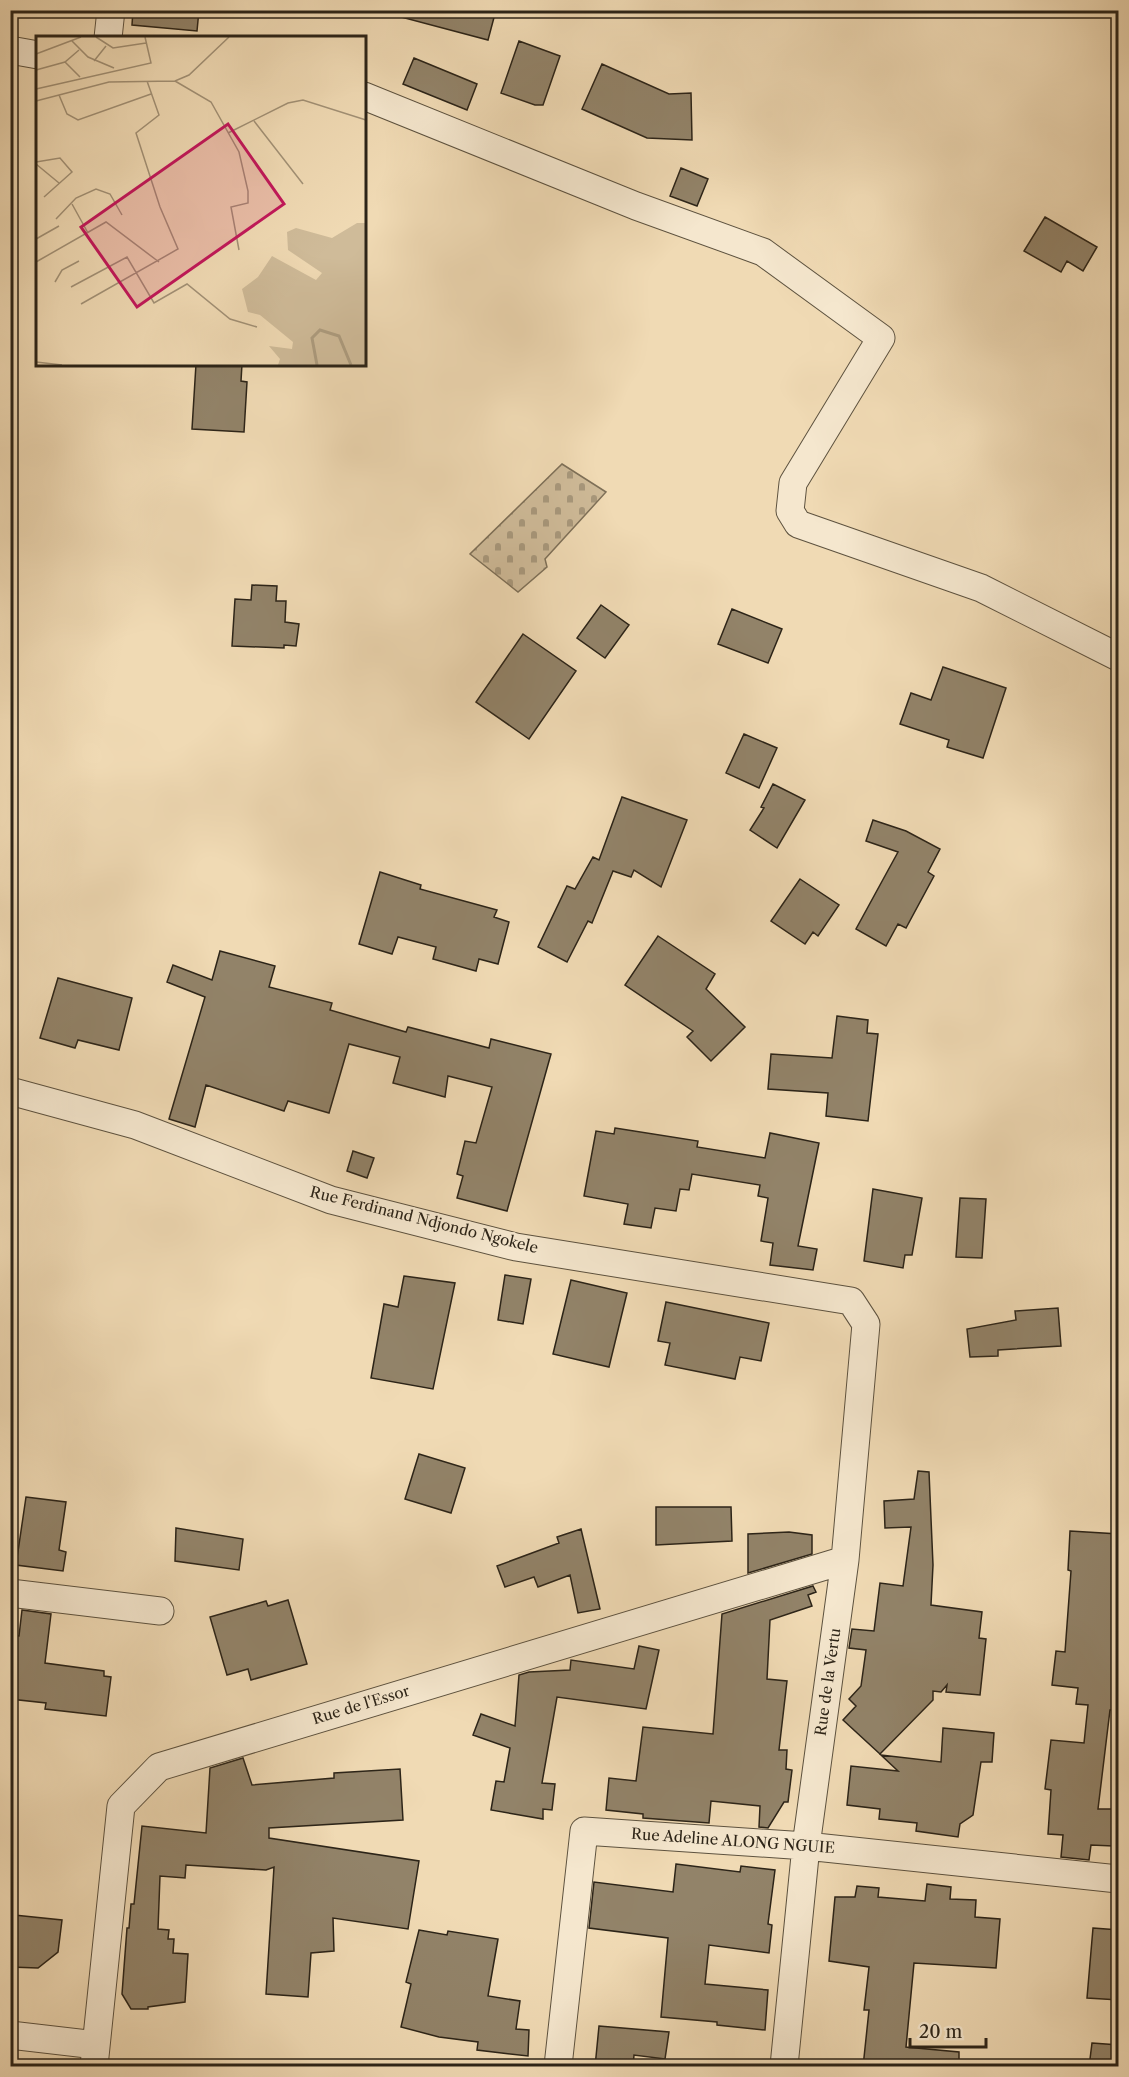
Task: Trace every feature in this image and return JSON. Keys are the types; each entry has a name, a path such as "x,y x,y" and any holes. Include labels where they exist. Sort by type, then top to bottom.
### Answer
{"street":[{"path":"108,36 111,10"},
{"path":"10,50 36,55"},
{"path":"366,97 636,206 763,252 872,332 881,339 793,483 789,501 790,511 798,524 981,588 1119,657"},
{"name":"Rue Ferdinand Ndjondo Ngokele","path":"10,1091 135,1125 331,1200 505,1244 850,1301"},
{"name":"Rue de la Vertu","path":"784,2067 806,1846 845,1560 866,1324 850,1301"},
{"name":"Rue de l'Essor","path":"95,2056 121,1806 159,1767 845,1560"},
{"path":"10,1593 160,1611"},
{"name":"Rue Adeline ALONG NGUIE","path":"558,2067 584,1831 806,1846 1119,1879"},
{"path":"10,2035 95,2056"}],"green space":[{"path":"562,464 606,492 545,559 547,567 518,592 470,554"}],"building":[{"path":"133,10 199,10 197,31 132,25"},
{"path":"402,10 496,10 488,40 401,17"},
{"path":"519,41 560,56 543,105 535,105 501,93"},
{"path":"414,58 477,84 467,110 403,84"},
{"path":"602,64 669,94 691,93 692,140 647,138 582,109"},
{"path":"681,168 708,179 697,206 670,196"},
{"path":"1045,217 1097,247 1083,271 1067,261 1061,272 1024,251"},
{"path":"196,366 242,366 241,381 247,382 244,432 192,429"},
{"path":"252,585 277,586 276,601 286,601 285,622 299,624 296,646 284,645 284,648 232,646 235,599 251,600"},
{"path":"601,605 629,625 605,658 577,638"},
{"path":"732,609 782,629 768,663 718,644"},
{"path":"523,634 576,671 529,739 476,702"},
{"path":"943,667 1006,688 983,758 947,747 949,740 900,724 911,693 931,700"},
{"path":"744,734 777,748 759,788 726,773"},
{"path":"773,784 805,800 777,848 750,830 764,808 761,807"},
{"path":"622,797 687,820 661,887 634,870 631,877 613,871 592,923 588,921 567,962 538,947 567,886 575,889 593,857 599,860"},
{"path":"873,820 906,831 940,849 928,872 934,876 906,928 898,924 886,946 856,929 898,852 866,841"},
{"path":"380,872 421,885 420,889 497,910 494,917 509,922 498,964 479,959 476,971 433,959 436,947 398,937 392,954 359,944"},
{"path":"800,879 839,905 818,936 813,932 805,944 771,921"},
{"path":"658,936 715,974 706,989 745,1027 711,1061 687,1037 693,1031 625,985"},
{"path":"220,951 275,966 269,987 332,1003 330,1010 406,1032 408,1027 489,1048 491,1039 551,1054 507,1211 457,1198 463,1176 457,1174 465,1141 476,1143 492,1087 448,1076 445,1097 393,1083 400,1057 349,1044 329,1113 288,1101 284,1111 206,1085 195,1127 169,1119 205,997 167,982 173,965 212,980"},
{"path":"58,978 132,998 119,1050 78,1040 75,1048 40,1038"},
{"path":"837,1016 868,1020 867,1033 878,1034 868,1121 826,1116 828,1093 768,1089 771,1054 832,1058"},
{"path":"615,1128 698,1141 697,1147 765,1158 770,1133 819,1143 798,1246 817,1249 813,1270 770,1265 773,1243 761,1241 768,1198 758,1196 760,1185 692,1174 689,1190 680,1189 676,1211 655,1208 651,1228 624,1224 628,1204 584,1196 596,1131 614,1134"},
{"path":"353,1151 374,1158 367,1178 347,1171"},
{"path":"873,1189 922,1198 912,1255 905,1255 903,1268 864,1261"},
{"path":"960,1198 986,1199 982,1258 956,1257"},
{"path":"505,1275 531,1279 523,1324 498,1320"},
{"path":"404,1276 455,1283 433,1389 371,1378 384,1304 398,1307"},
{"path":"571,1280 627,1293 609,1367 553,1354"},
{"path":"666,1302 769,1323 761,1361 740,1357 735,1379 665,1365 670,1343 658,1341"},
{"path":"1058,1308 1061,1346 998,1350 998,1356 970,1357 967,1329 1016,1320 1015,1311"},
{"path":"419,1454 465,1468 451,1513 405,1499"},
{"path":"918,1471 929,1472 933,1565 931,1605 982,1612 979,1638 986,1639 980,1695 946,1692 947,1685 941,1692 933,1691 933,1700 880,1754 843,1720 856,1706 849,1699 861,1686 866,1650 849,1648 852,1629 874,1631 880,1583 903,1586 911,1527 885,1528 884,1501 914,1499"},
{"path":"26,1497 66,1502 59,1550 66,1552 63,1571 16,1565"},
{"path":"656,1507 731,1507 732,1541 656,1545"},
{"path":"176,1528 243,1539 239,1570 175,1561"},
{"path":"581,1529 600,1609 578,1613 570,1575 538,1587 534,1577 505,1587 497,1566 559,1543 557,1537"},
{"path":"1070,1531 1119,1534 1119,1637 1112,1710 1110,1710 1098,1809 1115,1809 1113,1846 1091,1845 1089,1860 1061,1857 1063,1835 1048,1834 1051,1790 1045,1789 1051,1740 1084,1743 1088,1705 1076,1704 1078,1688 1052,1685 1056,1651 1065,1652 1071,1571 1068,1570"},
{"path":"789,1532 812,1535 812,1554 748,1573 748,1534"},
{"path":"813,1586 816,1592 808,1595 812,1606 770,1620 767,1679 787,1681 779,1750 787,1750 786,1769 792,1770 788,1802 784,1802 768,1828 759,1827 760,1806 711,1801 709,1823 643,1818 643,1814 606,1810 609,1778 636,1781 643,1727 713,1734 722,1614"},
{"path":"288,1600 307,1664 251,1680 248,1669 227,1675 210,1617 266,1601 268,1606"},
{"path":"22,1610 51,1614 45,1663 104,1671 104,1676 111,1677 106,1716 45,1709 46,1703 10,1699 10,1635 19,1636"},
{"path":"639,1646 659,1650 646,1709 557,1697 542,1783 555,1784 552,1810 543,1809 543,1819 491,1810 496,1781 504,1782 510,1748 473,1735 481,1714 515,1726 519,1675 529,1672 570,1670 571,1660 634,1669"},
{"path":"943,1728 994,1733 992,1762 981,1762 973,1815 960,1824 958,1837 916,1831 917,1823 879,1819 880,1809 847,1805 851,1766 898,1771 881,1755 941,1762"},
{"path":"243,1758 252,1785 334,1778 334,1773 400,1769 403,1820 269,1828 269,1838 419,1861 408,1929 333,1918 334,1951 311,1953 308,1997 266,1994 274,1867 266,1870 186,1865 185,1878 160,1876 158,1929 169,1930 168,1939 174,1939 173,1953 188,1954 185,2002 148,2007 148,2009 131,2009 122,1994 127,1928 129,1928 131,1904 134,1904 142,1826 206,1833 210,1768"},
{"path":"676,1864 740,1872 741,1866 775,1870 768,1924 772,1925 769,1953 709,1945 705,1984 768,1990 765,2030 717,2025 717,2022 661,2017 668,1938 589,1928 594,1882 673,1892"},
{"path":"927,1884 951,1887 950,1899 976,1900 975,1917 1000,1919 996,1968 914,1963 906,2047 959,2052 959,2067 863,2067 869,2010 864,2010 869,1967 829,1961 835,1897 855,1897 857,1886 879,1888 878,1897 925,1901"},
{"path":"14,1915 62,1920 58,1952 38,1968 10,1967"},
{"path":"1093,1928 1119,1930 1119,2000 1087,1998"},
{"path":"419,1930 447,1935 448,1931 498,1939 488,1996 520,2001 516,2029 529,2030 528,2056 477,2050 478,2042 439,2037 401,2027 411,1984 406,1982"},
{"path":"599,2026 669,2032 665,2059 634,2055 633,2067 595,2067"},
{"path":"1092,2043 1119,2045 1119,2067 1089,2067"}]}
